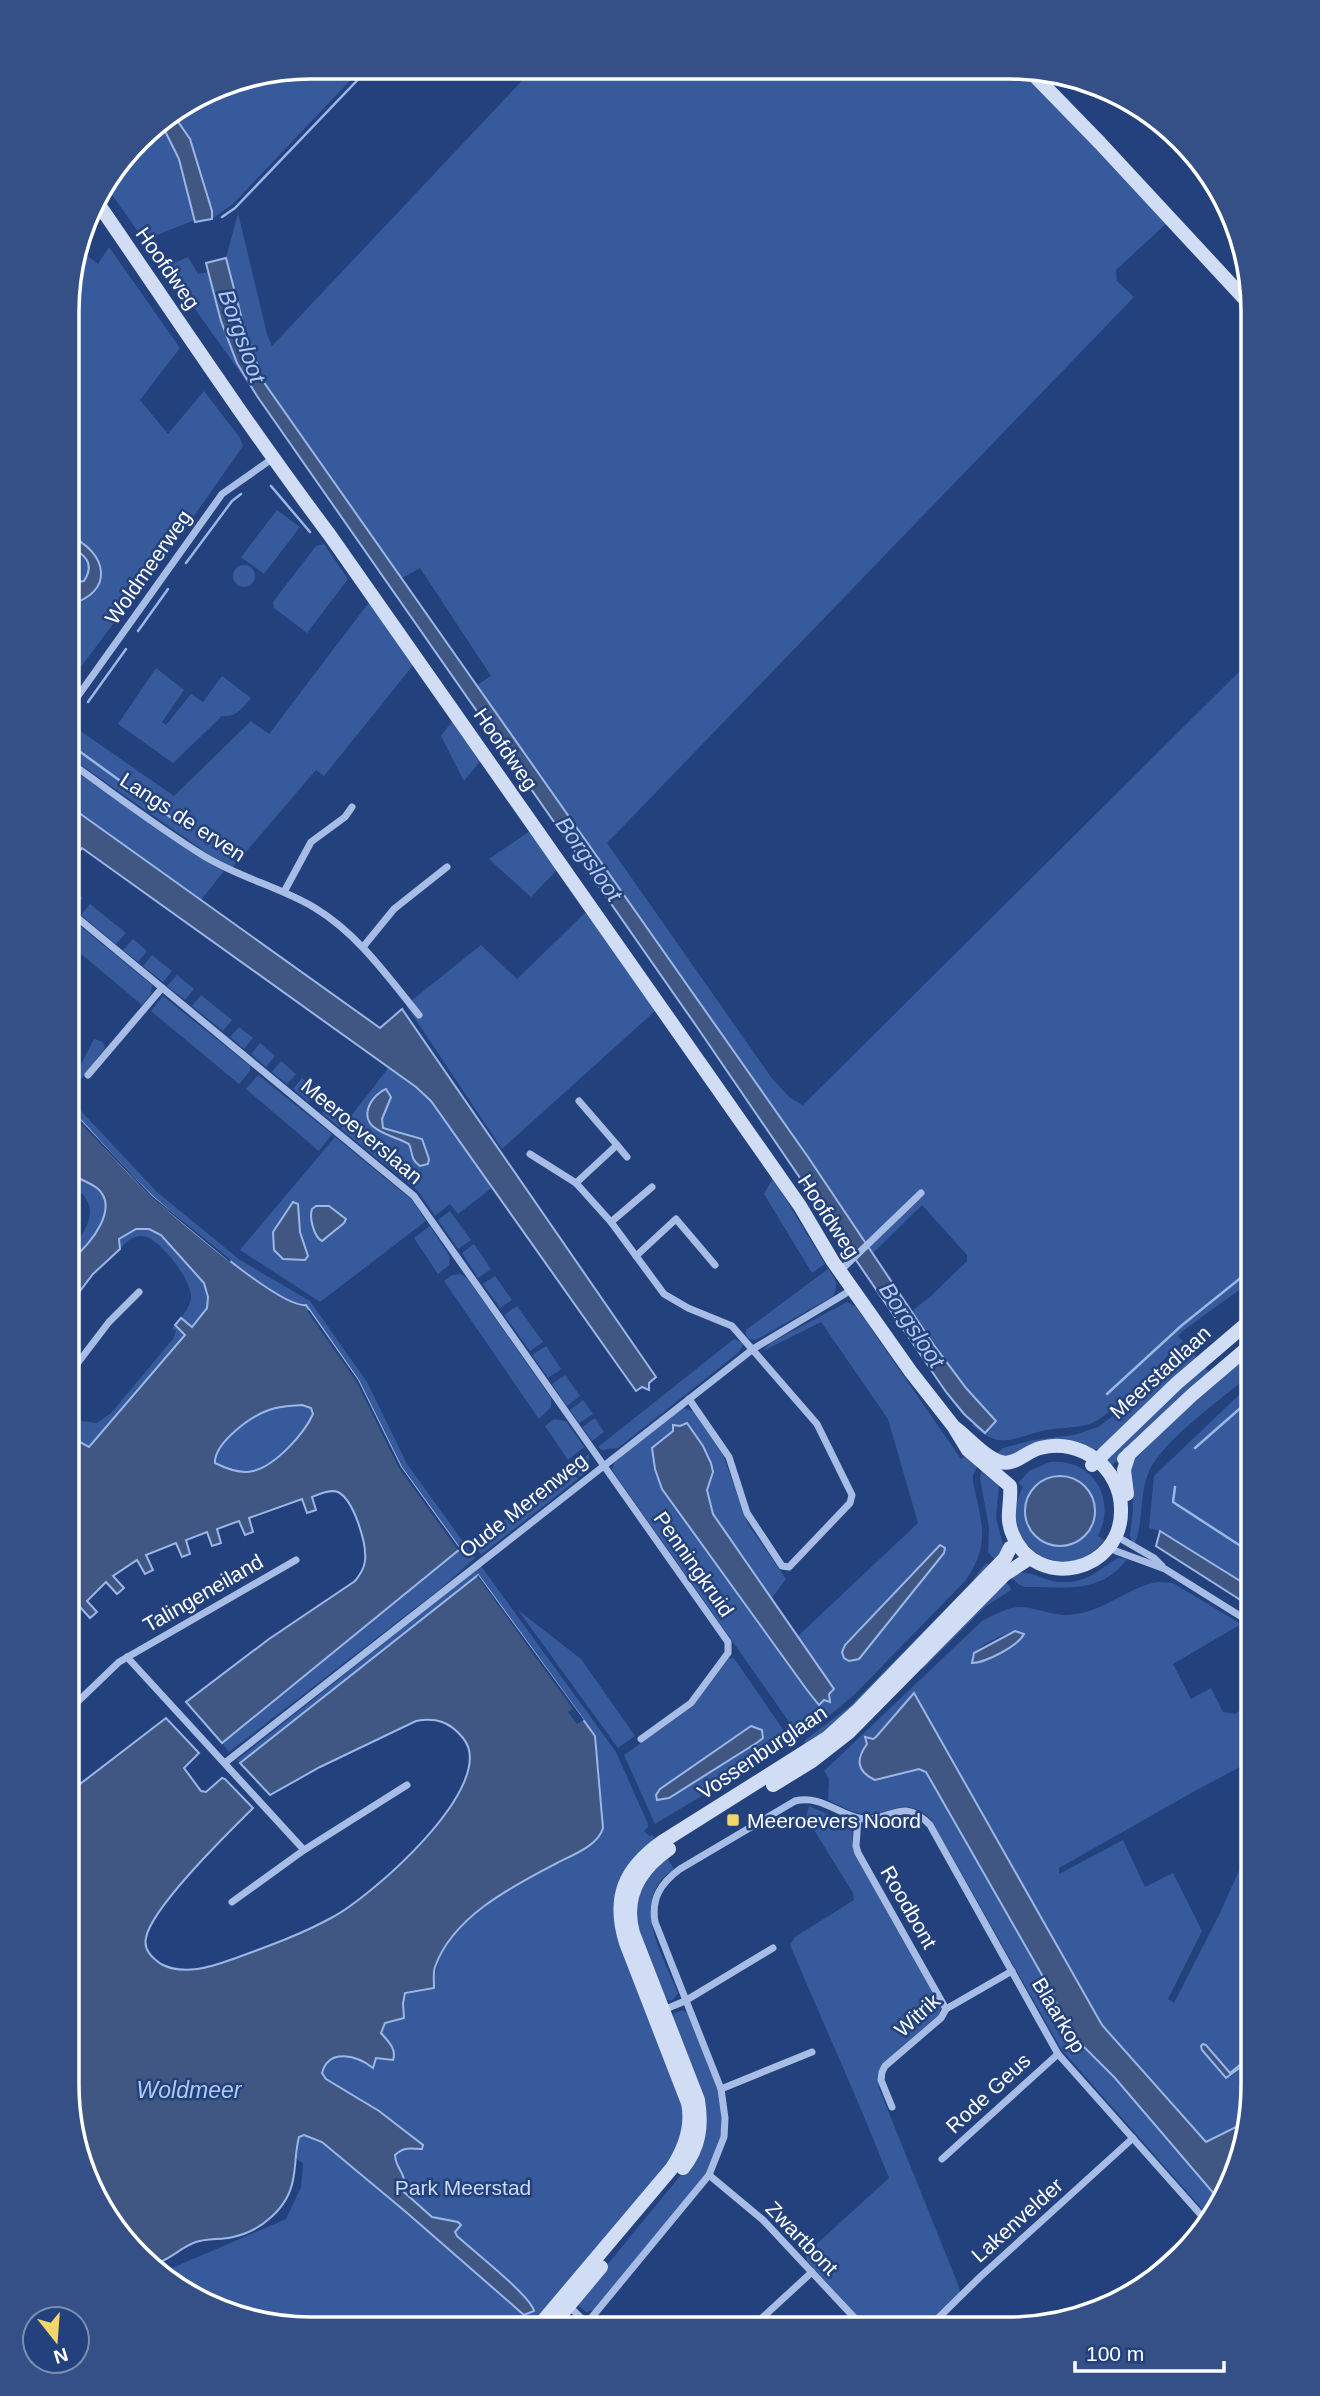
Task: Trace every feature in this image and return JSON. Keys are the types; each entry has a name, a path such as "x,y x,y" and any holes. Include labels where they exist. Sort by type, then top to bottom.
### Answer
{"main road":[{"path":"1040,81 1241,295"},
{"name":"Hoofdweg","path":"102,210 240,408 272,459 329,534 800,1206 852,1289 968,1450 1007,1483"},
{"name":"Meerstadlaan","path":"1095,1462 1177,1382 1241,1328"},
{"name":"Meerstadlaan","path":"1118,1542 1129,1506 1119,1480 1129,1454 1241,1353"},
{"name":"Hoofdweg","path":"954,1427 1000,1462 1016,1460 1040,1448 1051,1446 1074,1448 1095,1462"},
{"path":"1095,1462 1111,1494 1113,1514 1110,1530 1118,1542 1096,1569 1071,1577 1045,1574 1010,1548 1001,1516 1007,1483 1025,1462 1045,1454 1066,1453 1095,1462 1119,1480"},
{"path":"1007,1483 1011,1489 1008,1506 1010,1524 1026,1560"},
{"name":"Vossenburglaan","path":"659,2012 626,1943 621,1924 621,1897 625,1882 636,1864 662,1842 827,1738 965,1601 1005,1558 1010,1548"},
{"name":"Vossenburglaan","path":"557,2317 672,2168 687,2138 690,2116 688,2103 629,1916 631,1899 639,1878 667,1850 812,1761 842,1739 1004,1575 1026,1560"},
{"name":"Vossenburglaan","path":"549,2317 565,2303"}],"street":[{"name":"Woldmeerweg","path":"79,695 222,494 272,459"},
{"name":"Langs de erven","path":"79,769 202,855 235,874 284,892 335,922 363,947 419,1015"},
{"path":"284,892 311,842 345,817 352,807"},
{"path":"363,947 394,909 447,867"},
{"name":"Meeroeverslaan","path":"79,919 414,1196 603,1464"},
{"path":"88,1075 162,988"},
{"path":"579,1101 627,1157"},
{"path":"576,1182 617,1145"},
{"path":"530,1154 576,1182 611,1222 664,1294 688,1308 732,1326 817,1424 852,1494 850,1503 789,1567 782,1566 758,1532 747,1513 729,1457 689,1399"},
{"path":"611,1222 652,1188"},
{"path":"840,1271 920,1193"},
{"path":"636,1256 677,1219 715,1265"},
{"name":"Oude Merenweg","path":"226,1762 753,1349 852,1289"},
{"path":"79,1361 109,1322 139,1292"},
{"name":"Penningkruid","path":"603,1464 728,1642 729,1648 691,1703 641,1739"},
{"path":"1118,1542 1241,1616"},
{"path":"1118,1542 1154,1558 1165,1569"},
{"name":"Talingeneiland","path":"79,1701 127,1657 296,1560"},
{"name":"Talingeneiland","path":"127,1657 304,1850"},
{"path":"232,1902 304,1850 407,1785"},
{"path":"595,2317 709,2175 724,2137 725,2118 721,2089 655,1922 654,1905 663,1884 680,1869 795,1801 807,1798 858,1818"},
{"name":"Blaarkop","path":"858,1818 904,1810 920,1814 930,1825 1058,2054 1201,2214"},
{"name":"Roodbont","path":"858,1818 858,1853 946,2009"},
{"path":"659,2012 685,2001 773,1948"},
{"name":"Witrik","path":"892,2107 881,2080 885,2066 941,2018 946,2009 1012,1971"},
{"path":"721,2089 812,2052"},
{"name":"Rode Geus","path":"942,2159 1058,2054"},
{"name":"Lakenvelder","path":"939,2317 1133,2138"},
{"name":"Zwartbont","path":"709,2175 763,2220 854,2317"},
{"path":"763,2317 812,2272"},
{"path":"565,2303 578,2317"}],"green space":[{"path":"352,79 233,204 212,219 198,164 179,122 208,103 251,87 281,81"},
{"path":"524,79 1035,81 1169,221 1116,270 1117,281 1134,297 607,843 771,1077 790,1098 803,1105 1241,670 1241,1289 1184,1330 1178,1336 1183,1341 1100,1419 1078,1427 1048,1430 1006,1440 991,1438 972,1425 974,1423 985,1433 996,1421 966,1388 912,1311 967,1261 967,1255 922,1205 873,1253 477,685 491,676 420,568 402,578 263,380 244,327 226,258 238,213 272,346"},
{"path":"165,131 179,159 195,220 144,240 111,193 136,158"},
{"path":"109,247 180,348 140,400 168,434 204,391 240,438 243,446 187,526 79,669 79,311 86,255 98,264"},
{"path":"188,257 198,274 208,272 227,336 257,396 165,267"},
{"path":"277,510 300,527 264,574 241,557"},
{"path":"324,544 348,579 307,633 274,608 273,602 316,546"},
{"path":"244,565 252,568 255,576 252,584 244,587 236,584 233,576 236,568"},
{"path":"370,601 414,664 324,776 316,770 233,867 214,858 79,764 79,730 174,796 251,721 269,734"},
{"path":"156,668 184,690 162,722 166,725 191,694 203,702 222,676 251,698 235,714 222,716 173,763 118,724"},
{"path":"453,720 481,760 464,781 441,736"},
{"path":"79,774 224,871 201,900 79,813"},
{"path":"530,831 557,870 531,897 489,859"},
{"path":"90,904 126,933 116,944 81,915"},
{"path":"586,912 655,1011 502,1149 406,1005 481,945 517,979"},
{"path":"79,925 152,985 151,994 142,1005 79,952"},
{"path":"133,939 147,951 138,962 123,950"},
{"path":"152,955 172,971 163,982 143,966"},
{"path":"177,975 194,989 185,1000 167,986"},
{"path":"201,995 232,1020 223,1031 192,1006"},
{"path":"163,996 250,1066 250,1071 239,1084 151,1011"},
{"path":"239,1027 253,1038 244,1049 230,1037"},
{"path":"94,1039 103,1042 105,1048 80,1081 79,1068"},
{"path":"260,1043 275,1056 266,1067 251,1054"},
{"path":"281,1061 296,1074 287,1084 272,1072"},
{"path":"389,1067 431,1101 493,1187 458,1214 450,1204 435,1216 418,1191 341,1129","holes":["389,1091 391,1097 382,1119 383,1128 422,1139 429,1159 410,1153 409,1144 372,1126 368,1115 371,1102"]},
{"path":"258,1075 332,1134 319,1151 246,1089"},
{"path":"302,1078 318,1092 309,1102 293,1089"},
{"path":"331,1102 347,1116 339,1127 322,1113"},
{"path":"79,1109 157,1192 240,1260 310,1301 367,1382 407,1464 475,1558 445,1585 229,1752 222,1743 460,1548 401,1467 358,1380 306,1306 293,1303 253,1278 205,1242 131,1175 79,1119"},
{"path":"335,1137 412,1200 426,1221 320,1302 240,1250","holes":["298,1204 300,1232 308,1256 305,1259 283,1259"]},
{"path":"79,1178 97,1188 104,1196 106,1205 101,1225 79,1252 79,1240 90,1217 87,1200 80,1191"},
{"path":"773,1178 825,1264 812,1273 764,1194"},
{"path":"450,1211 471,1240 458,1249 438,1220"},
{"path":"430,1226 450,1257 449,1265 438,1274 414,1238"},
{"path":"136,1229 149,1229 161,1235 204,1283 208,1297 207,1308 192,1328 181,1318 191,1298 187,1282 166,1252 143,1236 133,1238 120,1249 119,1239"},
{"path":"474,1244 491,1269 478,1278 462,1253"},
{"path":"828,1269 836,1282 833,1296 756,1340 749,1339 745,1334 746,1330"},
{"path":"461,1274 467,1278 551,1398 551,1407 539,1419 444,1281 452,1275"},
{"path":"495,1276 512,1300 500,1308 483,1284"},
{"path":"847,1302 856,1307 961,1459 967,1454 978,1465 973,1482 981,1521 982,1544 965,1581 854,1695 823,1721 799,1736 612,1470 615,1460 683,1408 693,1411 723,1455 748,1524 786,1579 772,1598 713,1514 707,1490 713,1472 674,1430 652,1448 819,1705 834,1688 798,1636 918,1523 888,1419 821,1322 763,1351 770,1343","holes":["940,1545 945,1548 859,1659 852,1661 849,1640"]},
{"path":"517,1306 543,1342 530,1351 504,1315"},
{"path":"175,1325 186,1335 89,1447 79,1442 79,1421 97,1423 111,1413 173,1339 176,1331 172,1328"},
{"path":"734,1339 742,1342 743,1346 738,1353 618,1448 602,1450 598,1447"},
{"path":"546,1346 561,1369 548,1378 532,1355"},
{"path":"1186,1346 1199,1360 1100,1449 995,1455 1003,1448 1033,1440 1074,1435 1098,1427 1117,1413"},
{"path":"1241,1359 1241,1383 1194,1420 1155,1461 1145,1482 1140,1526 1135,1543 1132,1542 1131,1463 1210,1383"},
{"path":"1203,1365 1212,1375 1110,1467 1105,1461"},
{"path":"565,1375 580,1396 567,1406 552,1384"},
{"path":"1241,1393 1241,1582 1160,1531 1149,1528 1154,1476"},
{"path":"583,1400 593,1414 579,1423 570,1410"},
{"path":"302,1405 311,1408 313,1414 309,1422 296,1440 270,1463 253,1471 243,1472 215,1463 220,1447 235,1431 253,1418 273,1409"},
{"path":"595,1418 604,1432 592,1441 582,1427"},
{"path":"554,1419 566,1421 584,1447 568,1460 545,1426"},
{"path":"589,1454 589,1469 580,1477 572,1466"},
{"path":"1050,1462 1065,1463 1089,1474 1097,1484 1105,1508 1098,1536 1104,1540 1088,1555 1071,1561 1053,1560 1038,1554 1025,1542 1017,1526 1016,1507 1023,1487 1018,1483 1029,1471","holes":["1063,1476 1086,1488 1094,1502 1030,1528 1025,1513"]},
{"path":"570,1468 578,1479 481,1555 474,1544"},
{"path":"982,1469 999,1485 996,1518 1004,1549 997,1563 988,1552 989,1528 980,1478"},
{"path":"1118,1558 1127,1559 1116,1571 1105,1579 1080,1587 1025,1587 1009,1575 1025,1573 1048,1580 1072,1582 1093,1574"},
{"path":"986,1563 990,1564 839,1723 804,1745 805,1740 849,1707 969,1585"},
{"name":"Park Meerstad","path":"481,1566 616,1752 648,1824 644,1831 649,1836 653,1835 656,1841 624,1876 686,2109 678,2151 542,2317 281,2315 222,2300 170,2269 286,2219 301,2187 303,2163 294,2157 299,2137 304,2135 337,2086 322,2073 326,2064 337,2056 344,2056 373,2068 375,2058 392,2047 381,2033 385,2023 404,2018 405,1993 434,1988 438,1966 447,1946 460,1928 497,1897 596,1840 603,1828 599,1766 478,1575 240,1763 237,1760"},
{"path":"1005,1582 1011,1590 986,1606 923,1669 920,1665"},
{"path":"1158,1582 1173,1583 1241,1624 1173,1664 1191,1699 1211,1688 1223,1712 1235,1714 1241,1710 1241,1766 1059,1868 1059,1874 1123,1840 1145,1887 1173,1873 1202,1931 1168,1999 1174,2003 1241,1866 1241,2064 1230,2073 1206,2045 1230,2077 1241,2068 1238,2126 1206,2142 1102,2025 914,1693 876,1737 865,1737 867,1744 859,1755 875,1780 919,1769 926,1772 1046,1982 1074,2037 1115,2078 1214,2194 1204,2211 1061,2049 931,1819 912,1808 897,1808 874,1814 859,1813 828,1800 829,1779 824,1771 982,1621 1018,1607 1061,1615 1079,1614 1135,1589","holes":["1015,1631 1021,1639 978,1663 971,1658 984,1645"]},
{"path":"518,1610 581,1659 635,1736 618,1748"},
{"path":"733,1657 789,1738 786,1742 788,1744 655,1824 624,1755 692,1707 729,1658","holes":["756,1727 762,1730 764,1735 758,1742 663,1800 660,1789 745,1730"]},
{"path":"809,1806 852,1825 853,1849 941,2007 939,2015 885,2061 878,2077 879,2088 959,2287 957,2299 937,2317 858,2317 807,2261 806,2255 810,2250 889,2178 790,1945 795,1937 854,1900 853,1893 806,1817"},
{"path":"666,1856 674,1869 660,1882 653,1896 651,1911 658,1944 678,1993 670,2001 664,1998 645,1955 635,1923 634,1907 636,1892 642,1879"},
{"path":"683,2010 687,2013 718,2091 722,2112 721,2138 707,2173 594,2310 586,2312 579,2306 580,2298 690,2164 672,2017 674,2013"}],"water":[{"path":"178,121 190,139 212,211 212,219 195,222 179,159 165,131"},
{"name":"Borgsloot","path":"226,258 244,327 263,381 808,1157 934,1345 966,1388 996,1421 985,1433 964,1414 946,1392 697,1027 257,396 237,363 221,321 206,263"},
{"path":"79,541 92,551 101,572 100,582 94,591 79,601 79,582 84,581 89,569 79,552"},
{"path":"79,813 380,1028 402,1009 656,1377 649,1383 649,1390 642,1387 636,1391 431,1101 416,1087 82,848 79,852"},
{"path":"386,1089 391,1097 382,1119 383,1128 422,1139 429,1159 428,1164 420,1166 413,1158 409,1144 379,1131 368,1120 370,1104"},
{"path":"79,1119 142,1186 183,1223 275,1293 306,1305 358,1380 401,1467 460,1549 222,1743 186,1702 269,1639 355,1581 362,1572 365,1561 362,1534 344,1497 335,1491 325,1492 312,1497 316,1510 307,1513 302,1499 249,1518 253,1532 245,1535 239,1521 217,1529 221,1543 212,1546 207,1532 186,1540 190,1554 182,1557 176,1543 146,1555 153,1570 145,1574 137,1560 113,1576 124,1588 117,1594 106,1582 87,1601 97,1612 90,1618 79,1608 79,1442 89,1447 185,1335 175,1325 181,1318 192,1327 207,1308 208,1297 204,1283 161,1235 149,1229 136,1229 119,1239 120,1249 93,1274 79,1292 79,1252 95,1234 106,1205 97,1188 79,1178","holes":["302,1405 311,1408 313,1414 296,1440 262,1468 243,1472 215,1463 220,1447 235,1431 253,1418 269,1410"]},
{"path":"293,1202 298,1204 300,1232 308,1256 305,1260 283,1259 274,1250 273,1232"},
{"path":"316,1206 329,1206 346,1219 322,1241 312,1222 312,1209"},
{"path":"687,1423 711,1463 713,1472 707,1490 713,1514 834,1689 829,1694 830,1702 824,1700 819,1705 807,1690 662,1489 652,1448 673,1431 673,1425"},
{"path":"1060,1476 1085,1486 1095,1511 1085,1536 1060,1546 1035,1536 1025,1511 1035,1486"},
{"path":"1160,1531 1241,1582 1241,1600 1156,1546"},
{"path":"940,1545 945,1548 944,1553 859,1659 849,1661 844,1658 842,1652 845,1645"},
{"name":"Woldmeer","path":"478,1575 595,1736 603,1828 596,1840 486,1904 455,1932 435,1967 434,1988 405,1993 404,2018 385,2023 381,2033 393,2049 393,2060 376,2058 373,2068 352,2057 337,2057 326,2065 322,2073 326,2079 379,2111 423,2145 422,2149 404,2149 395,2155 403,2175 404,2192 432,2217 458,2222 461,2225 455,2232 457,2236 512,2284 534,2311 524,2315 322,2142 304,2135 299,2137 290,2190 272,2217 243,2234 196,2242 161,2261 127,2226 103,2188 83,2130 79,2085 79,1785 166,1718 199,1753 184,1768 201,1791 206,1792 222,1778 253,1808 192,1871 161,1908 151,1925 146,1938 147,1950 161,1964 188,1970 216,1965 283,1940 349,1907 399,1865 448,1810 464,1783 470,1758 463,1738 453,1728 430,1720 416,1721 320,1767 270,1795 240,1763"},
{"path":"1015,1631 1024,1634 1015,1644 993,1657 972,1663 974,1653"},
{"path":"914,1693 1102,2025 1206,2142 1238,2126 1229,2159 1214,2194 1115,2078 1074,2037 1046,1982 926,1772 919,1769 875,1780 861,1769 861,1755 867,1744 865,1737 876,1737"},
{"path":"751,1726 762,1730 763,1738 669,1798 657,1800 656,1795 660,1789"},
{"path":"1206,2045 1230,2073 1241,2064 1241,2067 1226,2078 1201,2046"}],"pier":[{"path":"79,1119 152,1196 231,1260 230,1262 151,1197"},
{"path":"309,1310 358,1380 401,1467 460,1549 458,1550 399,1468 356,1381 307,1311"},
{"path":"478,1575 584,1720 577,1724 568,1712 573,1709"}],"waterway":[{"path":"222,217 235,208 359,79"},
{"path":"271,486 310,532"},
{"path":"186,563 232,501 241,494"},
{"path":"138,631 168,589"},
{"path":"88,702 126,649"},
{"path":"79,751 188,830"},
{"path":"1107,1394 1181,1326 1241,1278"},
{"path":"1195,1448 1241,1408"},
{"path":"1175,1487 1173,1502 1241,1546"}],"place":[{"name":"Meeroevers Noord","path":"733,1820"}]}
